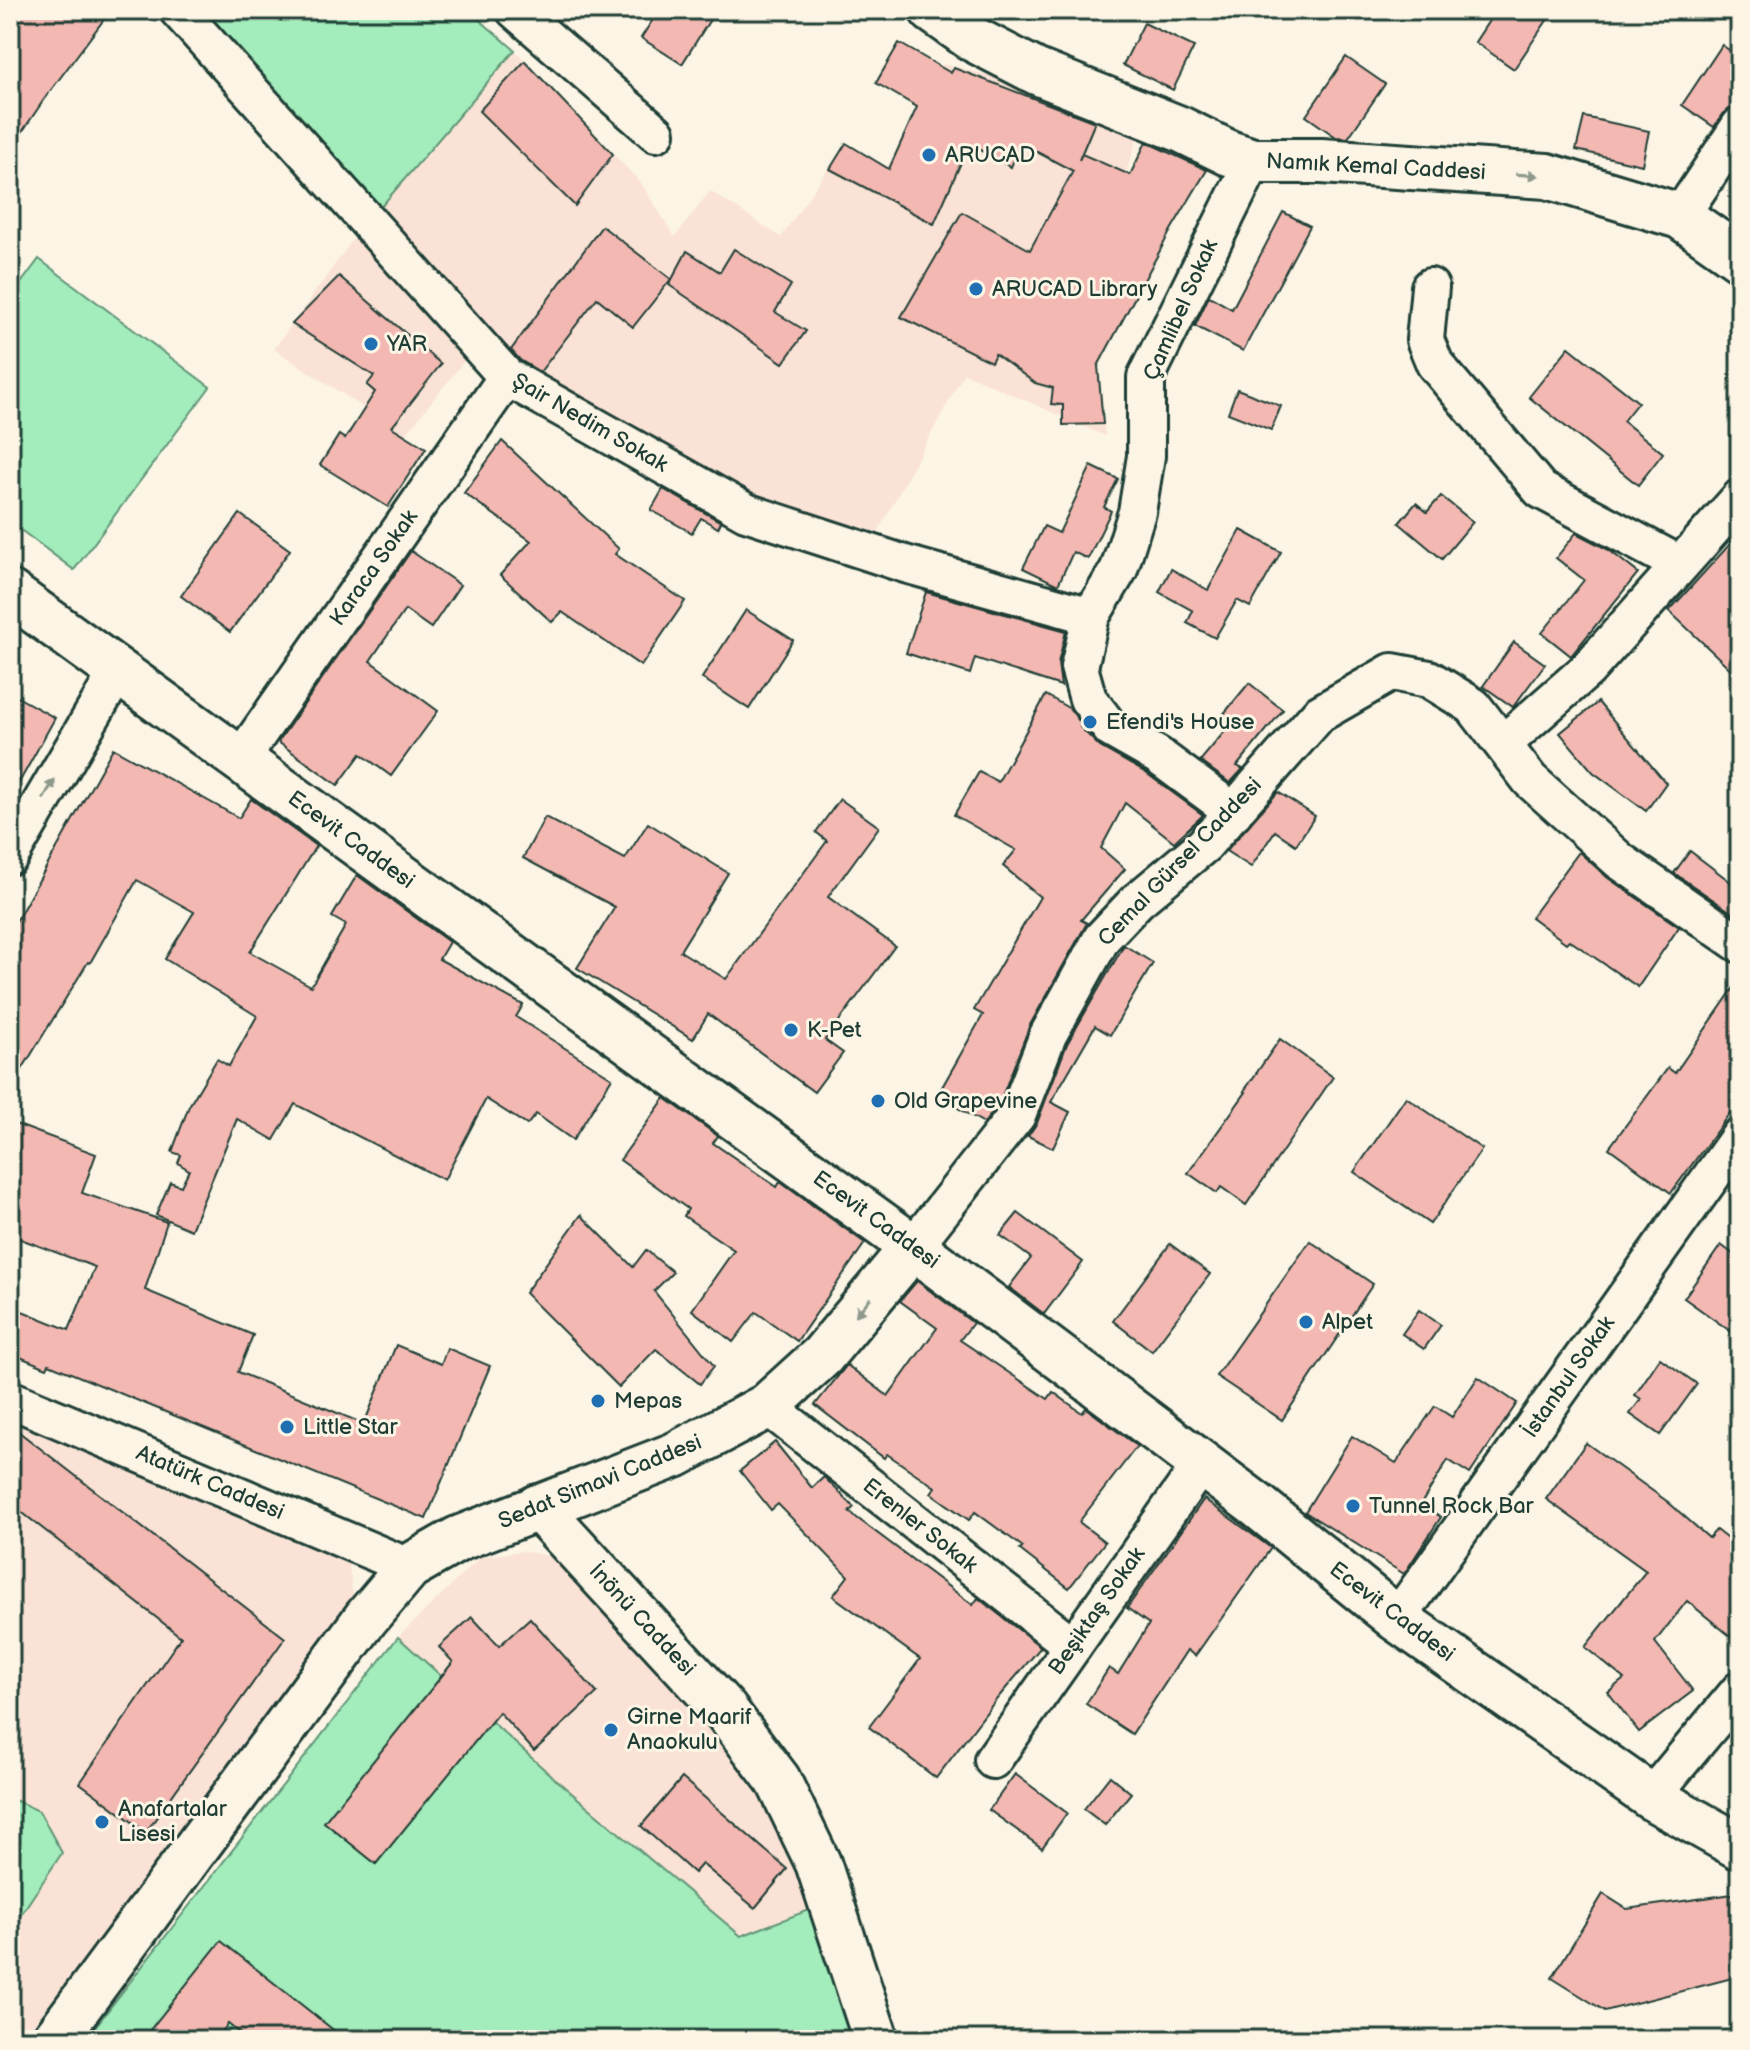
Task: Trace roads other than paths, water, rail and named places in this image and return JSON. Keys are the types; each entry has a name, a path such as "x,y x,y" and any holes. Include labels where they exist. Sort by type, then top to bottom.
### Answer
{"street":[{"name":"Şair Nedim Sokak","path":"178,10 507,377 746,512 905,564 1091,616"},
{"path":"515,10 656,133"},
{"name":"Namık Kemal Caddesi","path":"938,12 973,39 1037,72 1253,161 1321,161 1547,176 1680,216 1740,258"},
{"path":"1680,216 1740,126"},
{"name":"Çamlibel Sokak","path":"1234,812 1157,755 1111,729 1088,699 1079,667 1091,616 1119,569 1137,512 1146,456 1146,377 1253,161"},
{"path":"1430,287 1425,340 1435,364 1541,490 1679,564"},
{"name":"Karaca Sokak","path":"240,760 507,377"},
{"path":"1504,743 1587,670 1740,498"},
{"name":"Ecevit Caddesi","path":"10,593 913,1247 1202,1463 1397,1619 1651,1797 1740,1847"},
{"path":"10,856 118,671"},
{"name":"Cemal Gürsel Caddesi","path":"913,1247 1017,1115 1048,1035 1102,938 1137,901 1204,845 1319,714 1392,672 1429,679 1473,706 1530,780 1620,861 1740,944"},
{"name":"İstanbul Sokak","path":"1397,1619 1740,1136"},
{"name":"Sedat Simavi Caddesi","path":"409,1567 458,1539 675,1455 767,1406 822,1356 913,1247"},
{"name":"Atatürk Caddesi","path":"10,1399 409,1567"},
{"name":"Erenler Sokak","path":"767,1406 1073,1646"},
{"name":"Beşiktaş Sokak","path":"993,1760 1202,1463"},
{"name":"İnönü Caddesi","path":"538,1507 725,1710 778,1780 818,1863 876,2040"},
{"path":"54,2040 366,1618 409,1567"},
{"path":"1651,1797 1740,1690"}],"place":[{"name":"ARUCAD","path":"929,155"},
{"name":"ARUCAD Library","path":"976,289"},
{"name":"YAR","path":"371,344"},
{"name":"Efendi's House","path":"1090,722"},
{"name":"K-Pet","path":"791,1030"},
{"name":"Old Grapevine","path":"878,1101"},
{"name":"Alpet","path":"1306,1322"},
{"name":"Mepas","path":"598,1401"},
{"name":"Little Star","path":"287,1427"},
{"name":"Tunnel Rock Bar","path":"1353,1506"},
{"name":"Girne Maarif Anaokulu","path":"611,1730"},
{"name":"Anafartalar Lisesi","path":"102,1822"}]}
